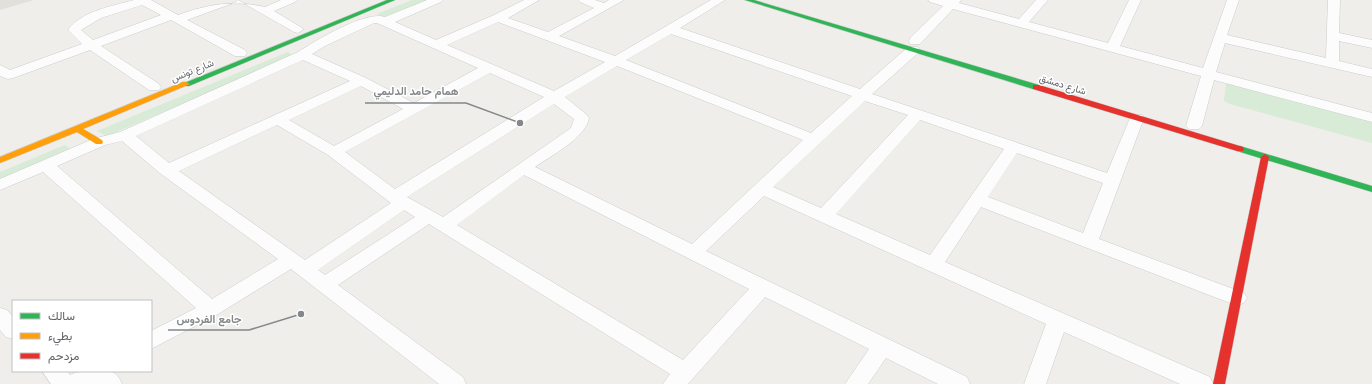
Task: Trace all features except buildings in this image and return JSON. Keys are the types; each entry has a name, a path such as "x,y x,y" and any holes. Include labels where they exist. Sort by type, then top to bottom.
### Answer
{"main road":[{"name":"شارع تونس","path":"88,114 371,0"},
{"name":"شارع تونس","path":"0,160 78,129 374,18 392,0"},
{"name":"شارع دمشق","path":"748,0 914,45 1372,179"},
{"name":"شارع دمشق","path":"776,0 1137,118 1372,189"},
{"path":"78,129 99,142"},
{"path":"1219,384 1265,157"}],"street":[{"path":"3,75 174,17 232,0"},
{"path":"243,0 298,29"},
{"path":"265,11 291,0"},
{"path":"0,185 99,142 125,135 303,55 320,43 361,23 437,0"},
{"path":"436,45 498,18 533,0"},
{"path":"584,0 604,7"},
{"path":"550,36 618,0"},
{"path":"152,340 211,308 298,265 555,97 719,0"},
{"path":"934,0 953,3 1112,49 1372,118"},
{"path":"1022,23 1042,0"},
{"path":"1112,49 1135,0"},
{"path":"1194,126 1208,75 1222,38 1233,0"},
{"path":"1332,64 1334,0"},
{"path":"154,87 91,45 74,30 78,25 146,1 240,53"},
{"path":"694,252 813,139 864,94 914,45 953,3"},
{"path":"323,285 436,221 523,168 576,131 581,124 582,118 555,97 374,18"},
{"path":"498,18 616,61 813,139"},
{"path":"670,29 864,94 1114,181"},
{"path":"1333,36 1372,44"},
{"path":"1222,38 1372,73"},
{"path":"303,55 361,81 415,109"},
{"path":"334,152 489,68"},
{"path":"167,170 361,81"},
{"path":"824,216 918,113"},
{"path":"1089,242 1114,181 1137,118"},
{"path":"278,120 334,152 399,200 436,221 680,378 763,286"},
{"path":"125,135 167,170 298,265 455,384"},
{"path":"933,265 1014,146"},
{"path":"45,165 211,308"},
{"path":"523,168 959,384"},
{"path":"761,188 1202,384"},
{"path":"978,200 1237,298"},
{"path":"0,316 12,329"},
{"path":"1035,384 1058,320"},
{"path":"0,337 12,331"},
{"path":"856,384 883,346"},
{"path":"53,372 65,384"},
{"path":"74,384 93,372"},
{"path":"96,372 111,384"}],"shaded area":[{"path":"0,0 34,0 0,10"}],"green space":[{"path":"412,0 431,0 387,19 377,14"},
{"path":"288,52 293,56 107,136 97,131"},
{"path":"1226,83 1372,119 1372,143 1230,104 1224,101"},
{"path":"65,145 70,149 0,179 0,172"}],"traffic: fast":[{"path":"186,84 392,0"},
{"path":"748,0 1036,87"},
{"path":"1240,149 1372,189"}],"traffic: slow":[{"path":"0,160 186,84"},
{"path":"78,129 99,142"}],"traffic: jam":[{"path":"1036,87 1240,149"},
{"path":"1219,384 1265,157"}],"place":[{"name":"همام حامد الدليمي","path":"520,123"},
{"name":"جامع الفردوس","path":"301,314"}]}
